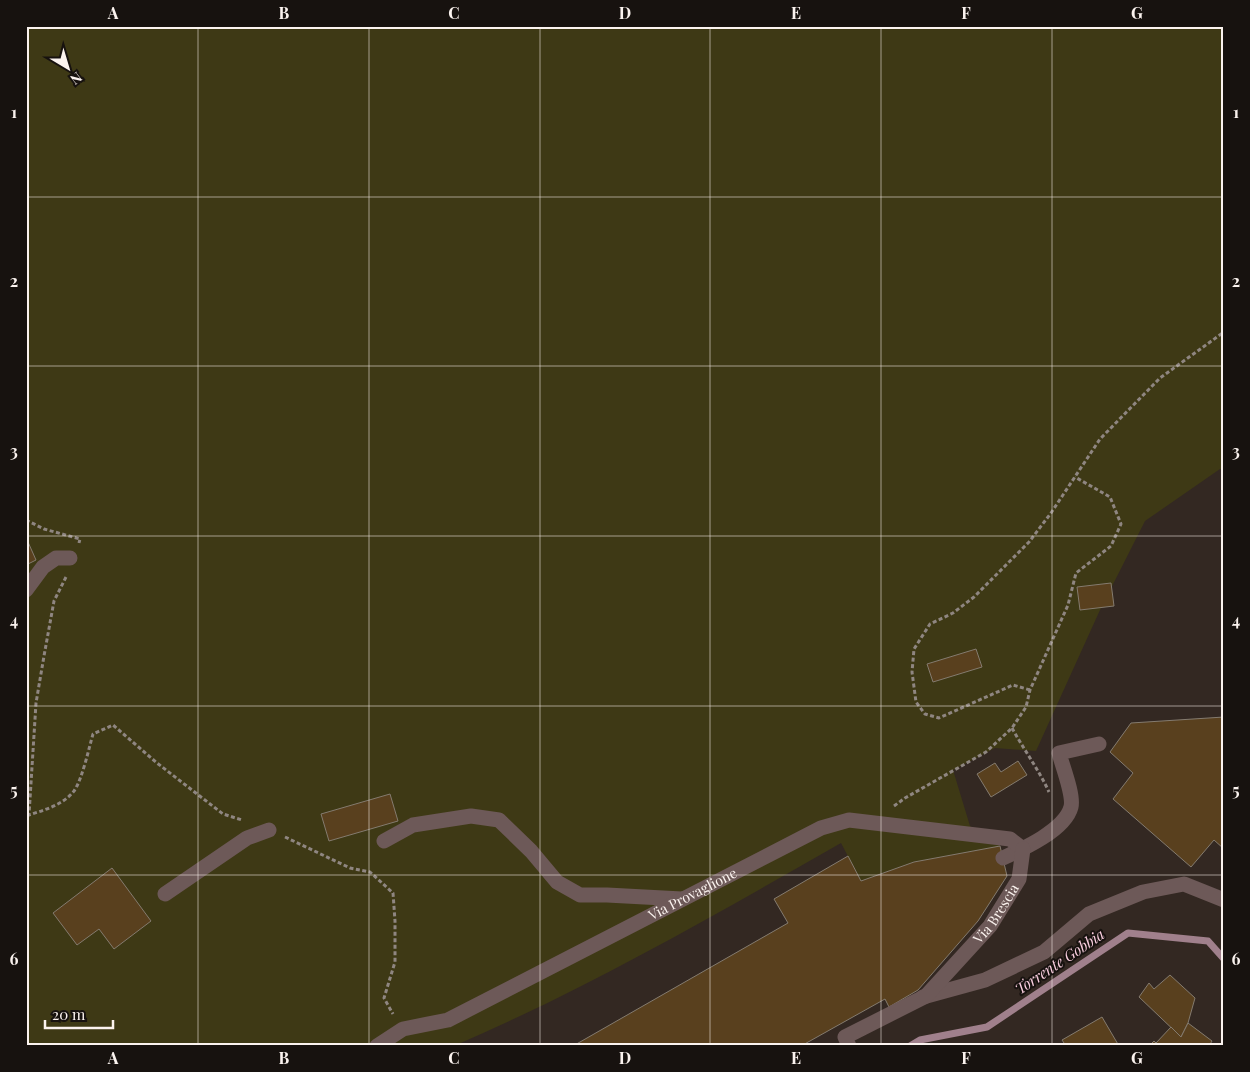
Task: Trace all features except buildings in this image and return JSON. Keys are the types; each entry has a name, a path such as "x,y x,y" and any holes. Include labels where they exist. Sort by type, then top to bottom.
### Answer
{"street":[{"path":"26,590 43,568 56,558 70,558"},
{"path":"1003,858 1023,849 1059,825 1065,818 1071,805 1068,784 1059,753 1098,744"},
{"path":"384,841 413,826 472,816 499,820 531,851 557,882 580,895 683,899"},
{"name":"Via Provaglione","path":"376,1046 403,1029 448,1020 821,828 849,820 1010,839 1023,849"},
{"path":"165,894 247,838 269,830"},
{"name":"Via Brescia","path":"849,1046 845,1038 923,997 990,926 1019,879 1023,849"},
{"path":"923,997 985,980 1044,952 1089,914 1143,892 1184,884 1224,900"}],"path":[{"path":"1030,690 1013,686 939,718 924,714 916,702 912,672 914,649 930,624 953,613 974,597 1029,542 1100,440 1160,378 1224,332"},
{"path":"883,824 884,815 905,798 986,752 1012,728 1026,707 1030,690 1068,605 1076,573 1112,546 1121,524 1110,496 1075,477"},
{"path":"26,520 44,529 80,539 70,558 72,564 54,601 36,703 32,778"},
{"path":"1012,728 1027,756 1042,776 1050,794"}],"shaded area":[{"path":"26,26 1224,26 1224,470 1220,469 1145,521 1100,610 1036,751 995,748 953,770 970,826 1000,846 914,862 861,881 841,843 650,950 504,1024 454,1046 26,1046"}],"waterway":[{"name":"Torrente Gobbia","path":"910,1046 920,1040 987,1027 1128,933 1208,941 1224,959"}]}
